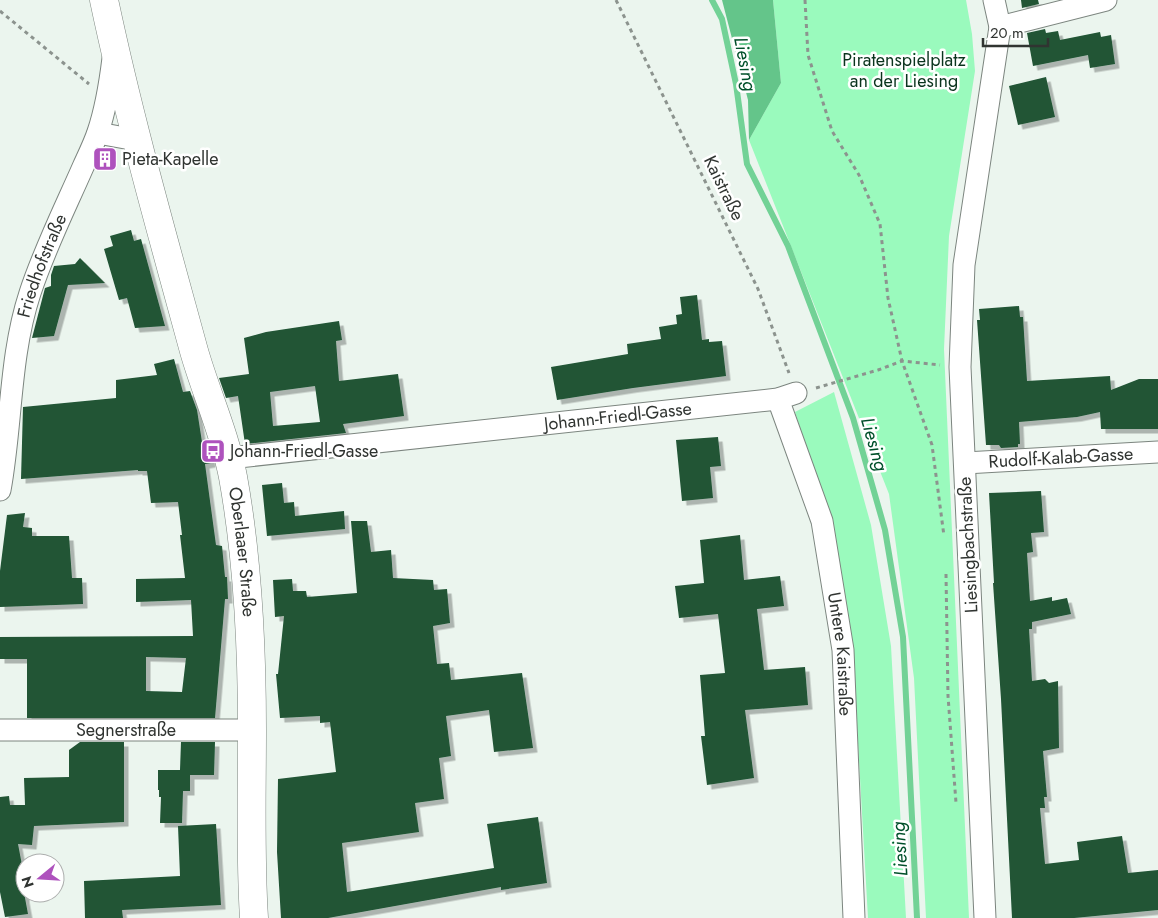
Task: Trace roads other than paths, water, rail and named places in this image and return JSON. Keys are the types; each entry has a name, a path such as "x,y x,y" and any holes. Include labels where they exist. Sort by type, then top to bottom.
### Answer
{"main road":[{"name":"Oberlaaer Straße","path":"104,0 136,140 200,371 229,458 247,583 252,730 250,836 254,918"}],"street":[{"path":"994,0 1000,27 1106,0"},
{"name":"Liesingbachstraße","path":"985,918 960,367 964,265 1000,27"},
{"name":"Friedhofstraße","path":"0,490 14,370 23,320 30,293 98,133 108,98 114,50"},
{"path":"98,133 136,140"},
{"name":"Johann-Friedl-Gasse","path":"229,458 794,394"},
{"name":"Untere Kaistraße","path":"794,394 822,521 843,650 854,918"},
{"name":"Rudolf-Kalab-Gasse","path":"965,462 1158,452"},
{"name":"Segnerstraße","path":"0,730 252,730"}],"waterway":[{"name":"Liesing","path":"712,0 722,19 736,84 747,164 788,246 853,418 885,530 903,637 917,918"}],"place":[{"name":"Pieta-Kapelle","path":"105,159"},
{"name":"Johann-Friedl-Gasse","path":"213,451"}],"park label":[{"name":"Piratenspielplatz an der Liesing","path":"904,70"}]}
